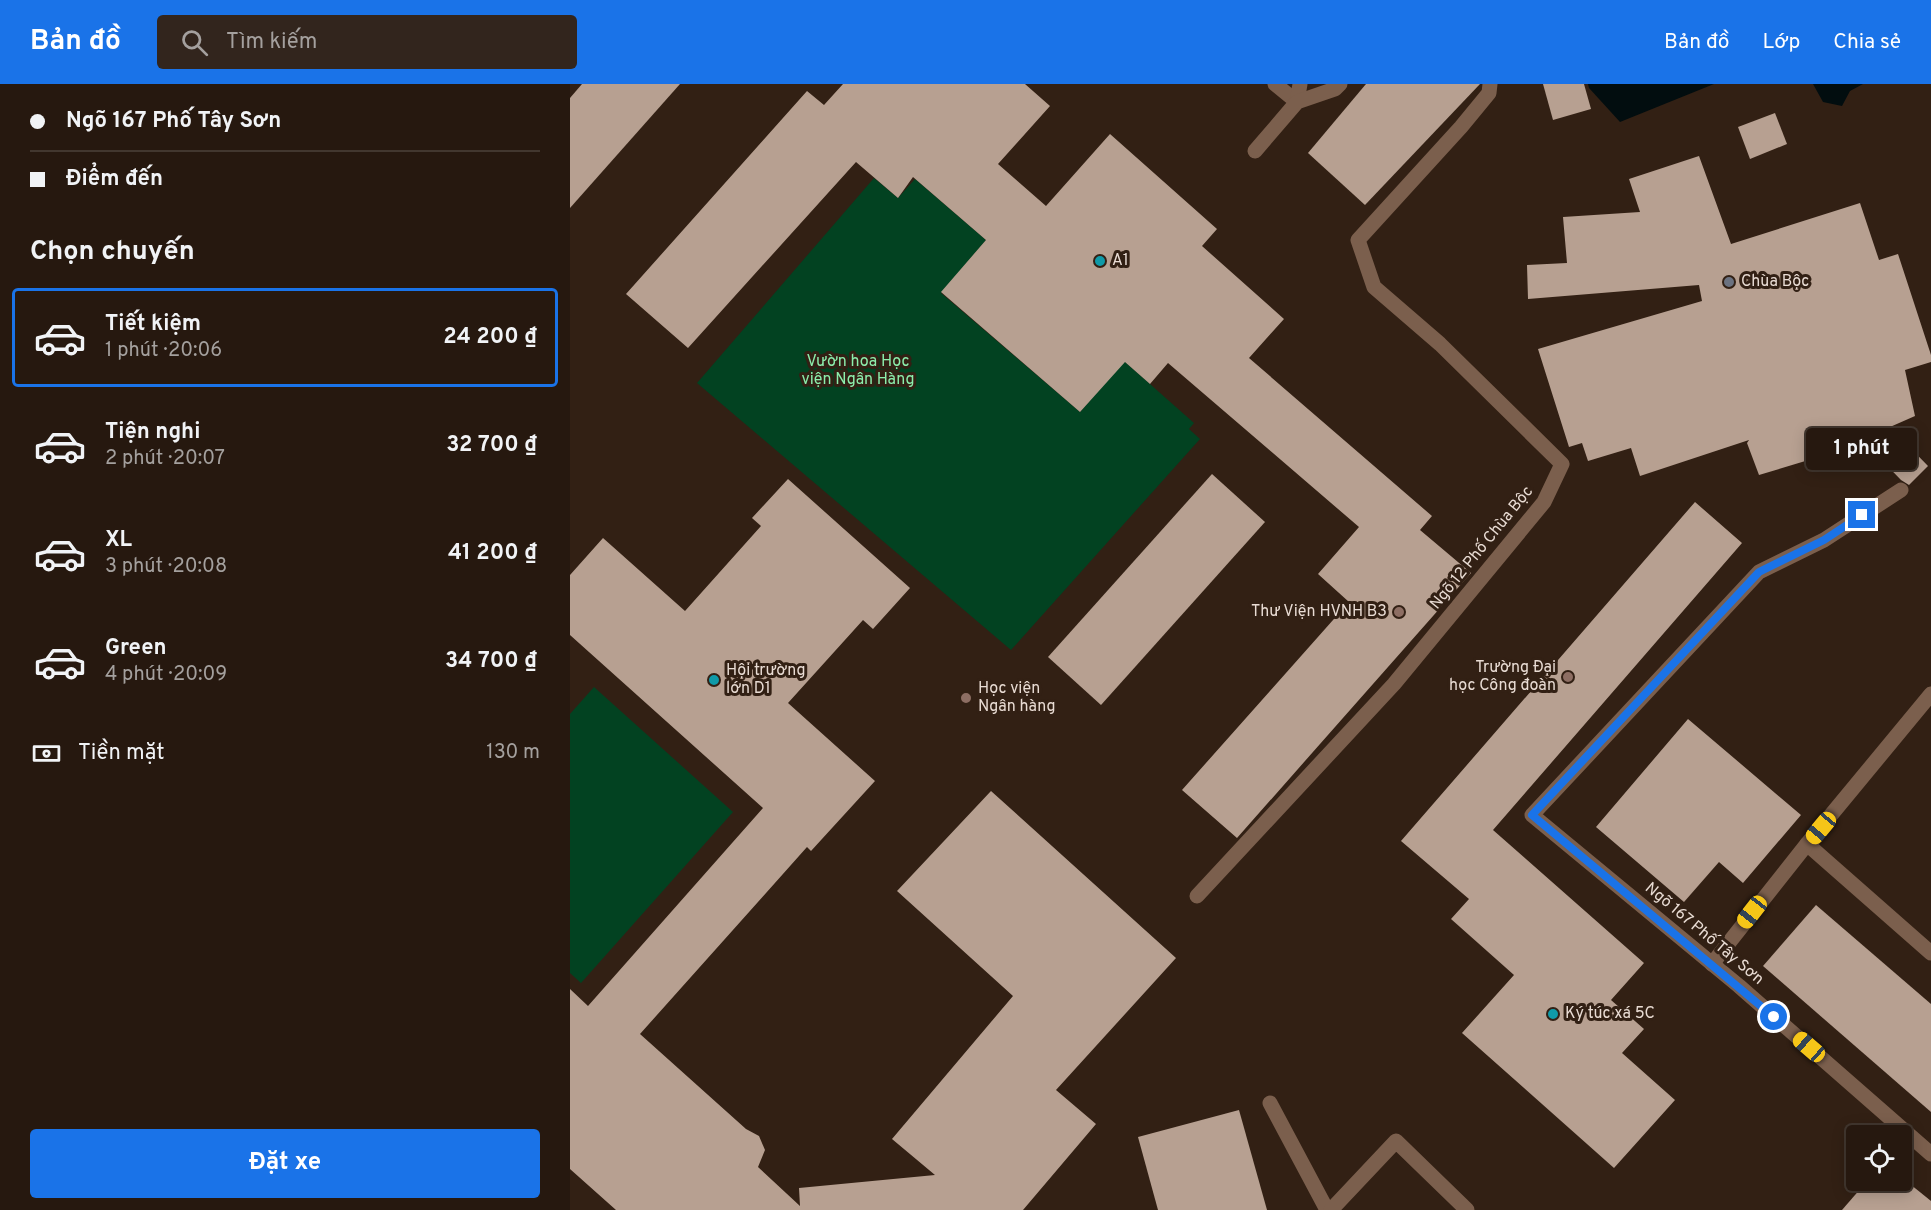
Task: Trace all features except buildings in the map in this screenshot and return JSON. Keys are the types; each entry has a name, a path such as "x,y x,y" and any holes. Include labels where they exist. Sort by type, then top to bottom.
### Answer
{"street":[{"path":"1275,84 1297,102"},
{"path":"1297,102 1300,84"},
{"path":"1255,151 1297,102 1335,89 1340,84"},
{"name":"Ngõ 12 Phố Chùa Bộc","path":"1197,896 1394,684 1544,502 1562,464 1440,344 1374,287 1358,240 1461,127 1489,93 1490,84"},
{"name":"Ngõ 167 Phố Tây Sơn","path":"1900,490 1824,540 1759,572 1532,815 1712,964 1931,1154"},
{"path":"1712,964 1807,844 1931,694"},
{"path":"1807,844 1931,953"},
{"path":"1270,1102 1329,1210 1396,1142 1467,1210"}],"green space":[{"name":"Vườn hoa Học viện Ngân Hàng","path":"874,178 898,198 915,179 986,240 941,293 1080,412 1124,361 1194,423 1189,429 1200,439 1011,650 697,383"},
{"path":"594,687 733,812 581,983 570,973 570,714"}],"shaded area":[{"path":"1588,84 1714,84 1620,122 1589,88"},
{"path":"1813,84 1863,84 1850,91 1842,106 1823,102"}],"place":[{"name":"A1","path":"1100,261"},
{"name":"Chùa Bộc","path":"1729,282"},
{"name":"Thư Viện HVNH B3","path":"1399,612"},
{"name":"Trường Đại học Công đoàn","path":"1568,677"},
{"name":"Hội trường lớn D1","path":"714,680"},
{"name":"Học viện Ngân hàng","path":"966,698"},
{"name":"Ký túc xá 5C","path":"1553,1014"}],"route":[{"path":"1774,1017 1532,815 1759,572 1824,540 1862,515"}]}
